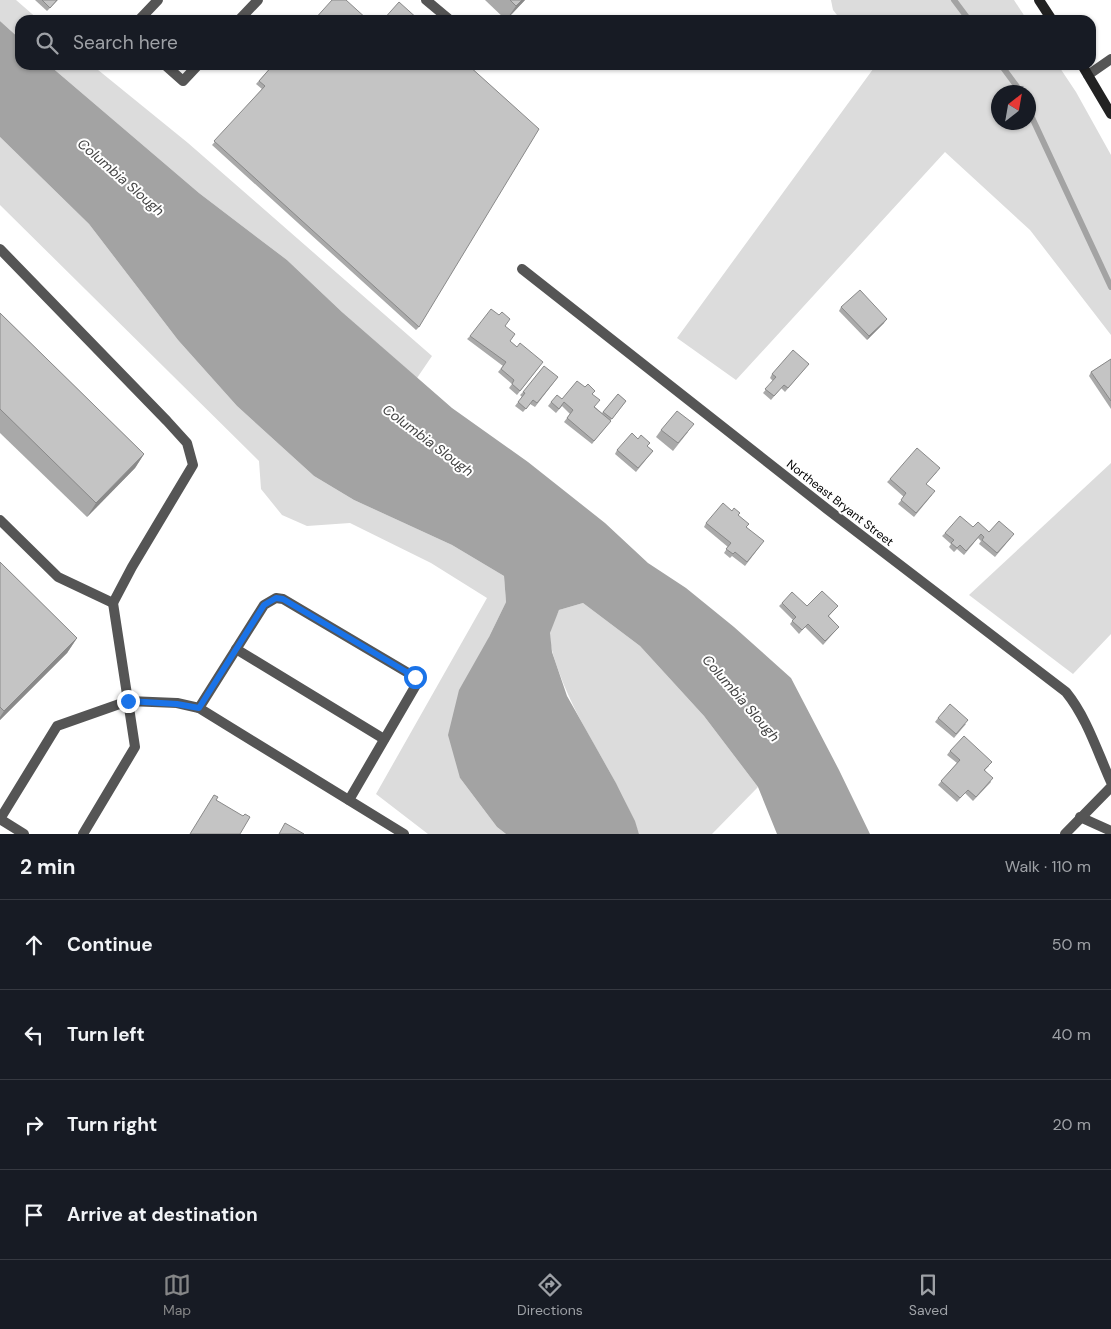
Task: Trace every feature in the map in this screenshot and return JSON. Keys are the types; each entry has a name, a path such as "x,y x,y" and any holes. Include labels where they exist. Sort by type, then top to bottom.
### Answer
{"street":[{"path":"144,15 158,0"},
{"path":"244,15 258,0"},
{"path":"426,0 444,15"},
{"path":"1039,0 1049,15"},
{"path":"1096,69 1111,60"},
{"path":"171,70 183,81 193,70"},
{"path":"1085,70 1111,114"},
{"path":"1088,74 1095,70"},
{"path":"0,249 187,443 193,465 132,566 113,603 135,747 82,834"},
{"name":"Northeast Bryant Street","path":"522,268 827,509 1066,692 1078,706 1111,782"},
{"path":"0,520 58,577 113,603"},
{"path":"199,708 264,605 276,598 283,599 415,677 416,685 349,800"},
{"path":"236,650 384,739"},
{"path":"24,834 0,819 57,726 128,701 177,704 199,708 404,834"},
{"path":"1065,834 1111,787"},
{"path":"1080,817 1111,831"}],"shaded area":[{"path":"0,0 16,0 33,15 15,15 15,34 0,21"},
{"path":"831,0 1014,0 1024,15 837,15 833,10"},
{"path":"55,70 98,70 188,143 432,356 417,378 342,312 287,260 199,193"},
{"path":"872,70 1061,70 1076,92 1111,155 1111,335 1030,230 945,152 736,380 677,338"},
{"path":"0,137 89,224 178,340 237,406 314,476 354,500 452,545 504,576 506,602 489,637 460,778 497,827 506,834 428,834 376,794 487,598 431,563 350,523 307,526 282,515 261,489 259,461 0,205"},
{"path":"1111,463 1111,634 1073,674 969,595"},
{"path":"583,603 640,646 704,716 758,787 712,834 639,834 621,793 567,693 552,649 550,632 559,610"}],"water":[{"path":"0,21 15,34 15,70 55,70 199,193 287,260 342,312 452,408 528,462 605,523 648,563 686,588 734,627 791,678 870,834 777,834 758,787 704,716 640,646 583,603 559,610 550,633 552,652 567,696 616,783 635,821 639,834 506,834 497,827 460,778 448,735 459,690 506,602 504,576 452,545 354,500 314,476 237,406 178,340 89,224 0,137"}],"building":[{"path":"42,0 57,0 50,8"},
{"path":"332,0 346,0 362,15 318,15"},
{"path":"510,0 522,0 516,6"},
{"path":"399,2 413,15 387,15"},
{"path":"269,70 474,70 539,129 419,327 214,141 265,86 259,81"},
{"path":"860,290 887,319 869,336 841,307"},
{"path":"491,309 499,315 502,312 510,319 505,326 515,334 510,341 517,347 520,343 543,362 520,391 512,384 514,380 501,369 506,362 470,336"},
{"path":"0,313 144,454 96,503 0,409"},
{"path":"793,350 809,364 788,388 784,385 774,396 765,389 776,377 772,374"},
{"path":"1111,359 1111,401 1091,372"},
{"path":"544,366 558,377 537,403 533,400 526,409 518,402 525,393 523,392"},
{"path":"577,381 585,387 588,384 595,391 592,394 600,400 594,407 611,421 594,441 567,418 573,410 564,402 559,409 551,402 557,395 562,399"},
{"path":"618,394 626,401 612,419 603,412"},
{"path":"677,411 694,424 678,443 661,430"},
{"path":"632,433 638,439 641,435 650,443 647,446 653,451 638,468 617,450"},
{"path":"917,448 940,468 926,484 935,491 916,513 901,500 906,493 890,479"},
{"path":"723,503 732,511 734,508 740,513 738,515 749,524 746,527 764,541 747,562 735,552 733,554 726,549 731,543 706,523"},
{"path":"960,516 973,527 978,522 989,532 999,521 1014,534 997,553 982,540 984,537 981,534 966,551 960,545 957,548 951,543 954,540 945,533"},
{"path":"0,562 77,638 4,711 0,707"},
{"path":"822,591 838,606 828,616 839,627 825,641 808,624 802,630 792,621 796,617 782,603 792,592 807,606"},
{"path":"950,704 968,720 956,734 938,718"},
{"path":"964,736 992,762 984,770 993,778 976,797 968,790 960,798 941,781 960,760 950,751"},
{"path":"214,795 218,797 216,800 243,816 245,814 250,817 240,834 190,834"},
{"path":"285,823 304,834 279,834"}],"waterway":[{"name":"Columbia Slough","path":"954,0 965,15"},
{"name":"Columbia Slough","path":"1005,70 1016,85"},
{"name":"Columbia Slough","path":"1036,126 1111,287"}],"route":[{"path":"128,701 177,704 199,708 264,605 276,598 283,599 415,677"}]}
